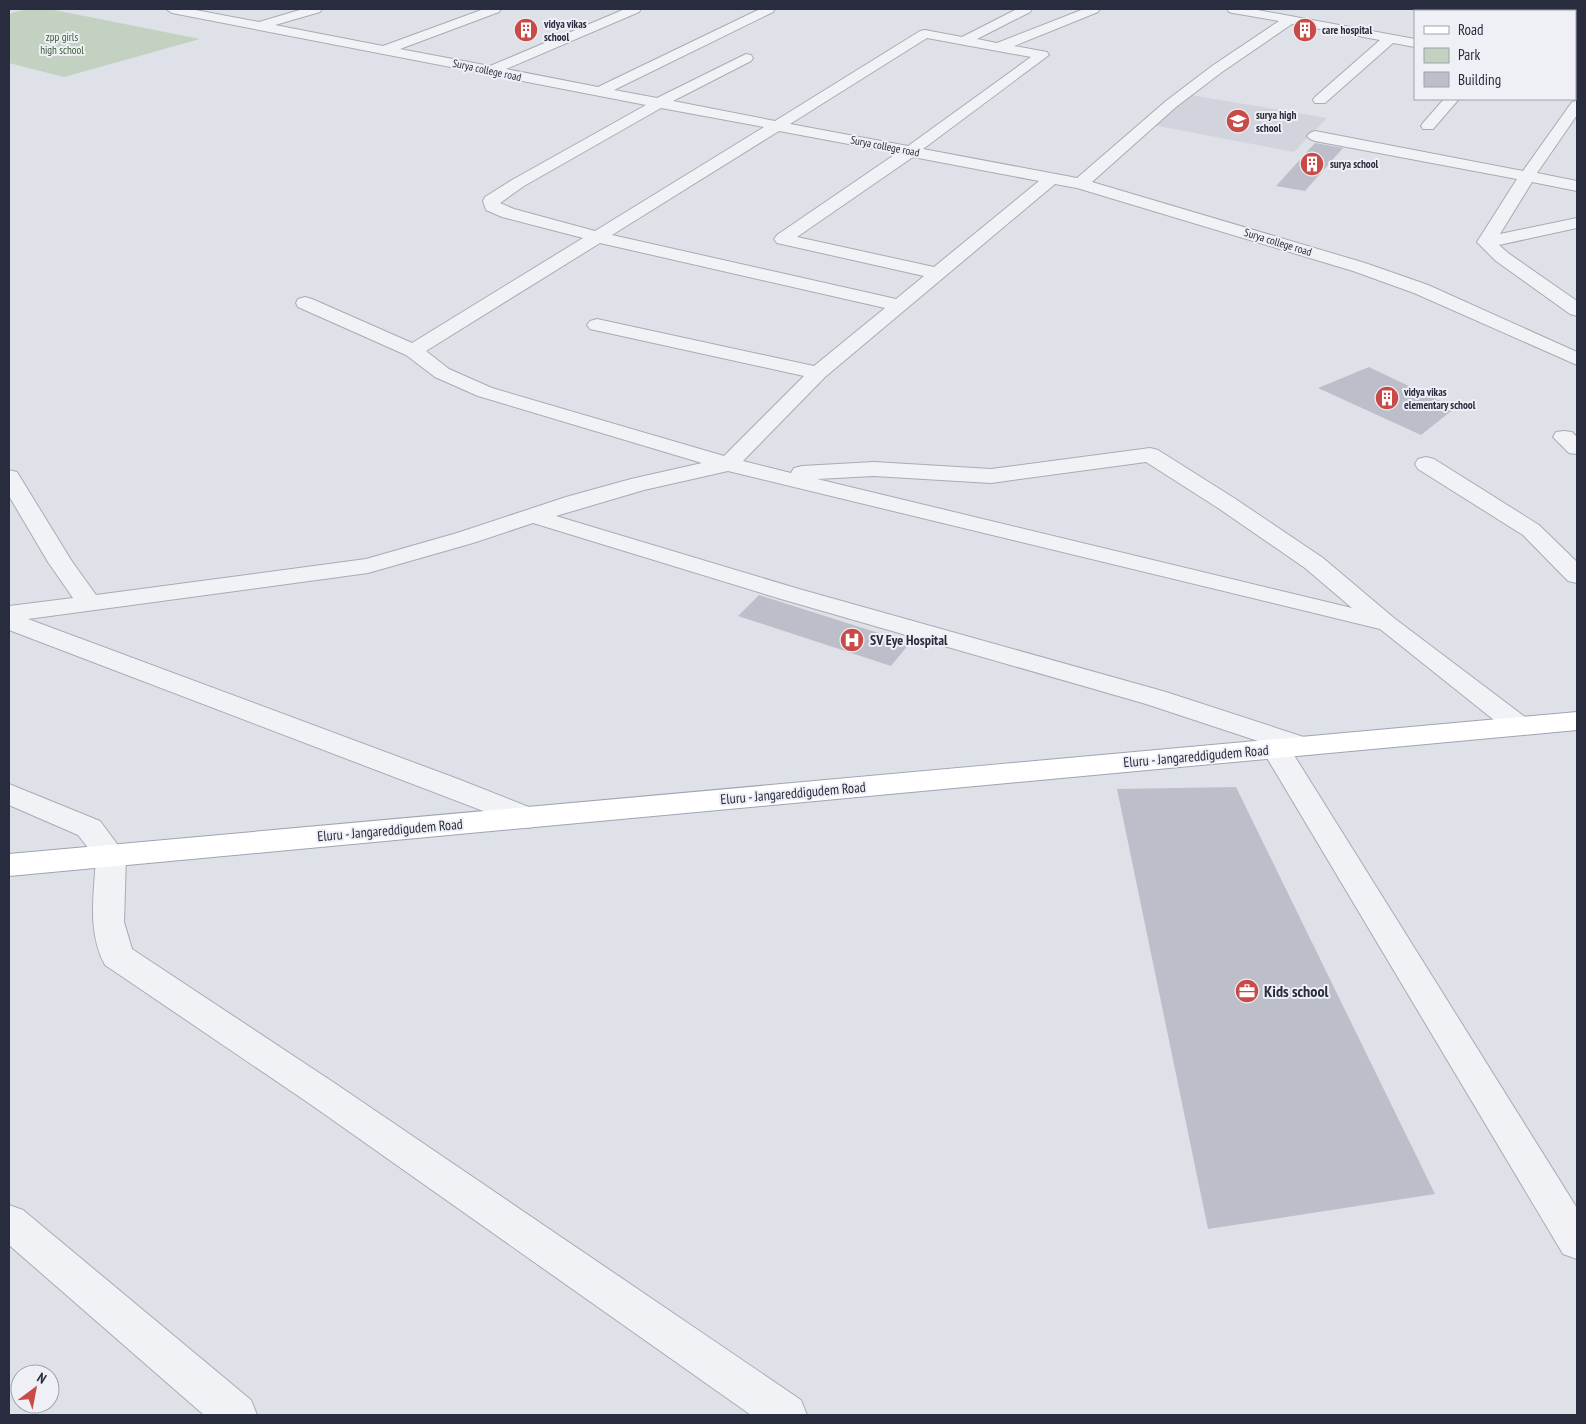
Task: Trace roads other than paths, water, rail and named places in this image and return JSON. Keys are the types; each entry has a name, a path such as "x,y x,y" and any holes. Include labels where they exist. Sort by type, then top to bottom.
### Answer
{"main road":[{"name":"Eluru - Jangareddigudem Road","path":"9,865 1577,721"}],"street":[{"name":"Surya college road","path":"172,9 197,10 260,25 490,71 1080,184 1359,267 1421,289 1577,359"},
{"path":"260,25 316,9"},
{"path":"387,49 495,9"},
{"path":"490,71 635,9"},
{"path":"598,92 769,9"},
{"path":"964,41 1026,9"},
{"path":"999,47 1094,9"},
{"path":"1232,9 1414,43"},
{"path":"1080,184 1171,104 1217,69 1289,20"},
{"path":"413,350 925,34 1042,55 911,151 783,239 936,273"},
{"path":"1320,100 1390,39"},
{"path":"746,58 659,103 518,183 491,201 492,206 508,213 598,237 898,305"},
{"path":"1428,126 1451,100"},
{"path":"1486,242 1540,154 1577,105"},
{"path":"1315,136 1577,186"},
{"path":"9,614 368,566 639,484 728,464 818,373 936,273 1053,178"},
{"path":"1486,242 1577,222"},
{"path":"1486,242 1502,257 1577,310"},
{"path":"305,303 413,350 442,373 485,392 728,464 1389,624"},
{"path":"597,325 818,373"},
{"path":"773,475 874,469 991,476 1150,455 1226,503 1314,563 1519,726"},
{"path":"1426,464 1531,530 1577,576"},
{"path":"9,477 60,562 90,604"},
{"path":"533,516 790,594 1156,698 1289,747 1577,1242"},
{"path":"9,621 86,648 314,737 468,792 528,818"},
{"path":"9,794 89,828 111,856 108,922 117,956 331,1099 786,1415"},
{"path":"9,1222 236,1415"}],"place":[{"name":"vidya vikas school","path":"526,30"},
{"name":"care hospital","path":"1305,30"},
{"name":"surya high school","path":"1238,121"},
{"name":"surya school","path":"1312,164"},
{"name":"vidya vikas elementary school","path":"1387,398"},
{"name":"SV Eye Hospital","path":"852,640"},
{"name":"Kids school","path":"1247,991"}],"park label":[{"name":"zpp girls high school","path":"62,43"}]}
